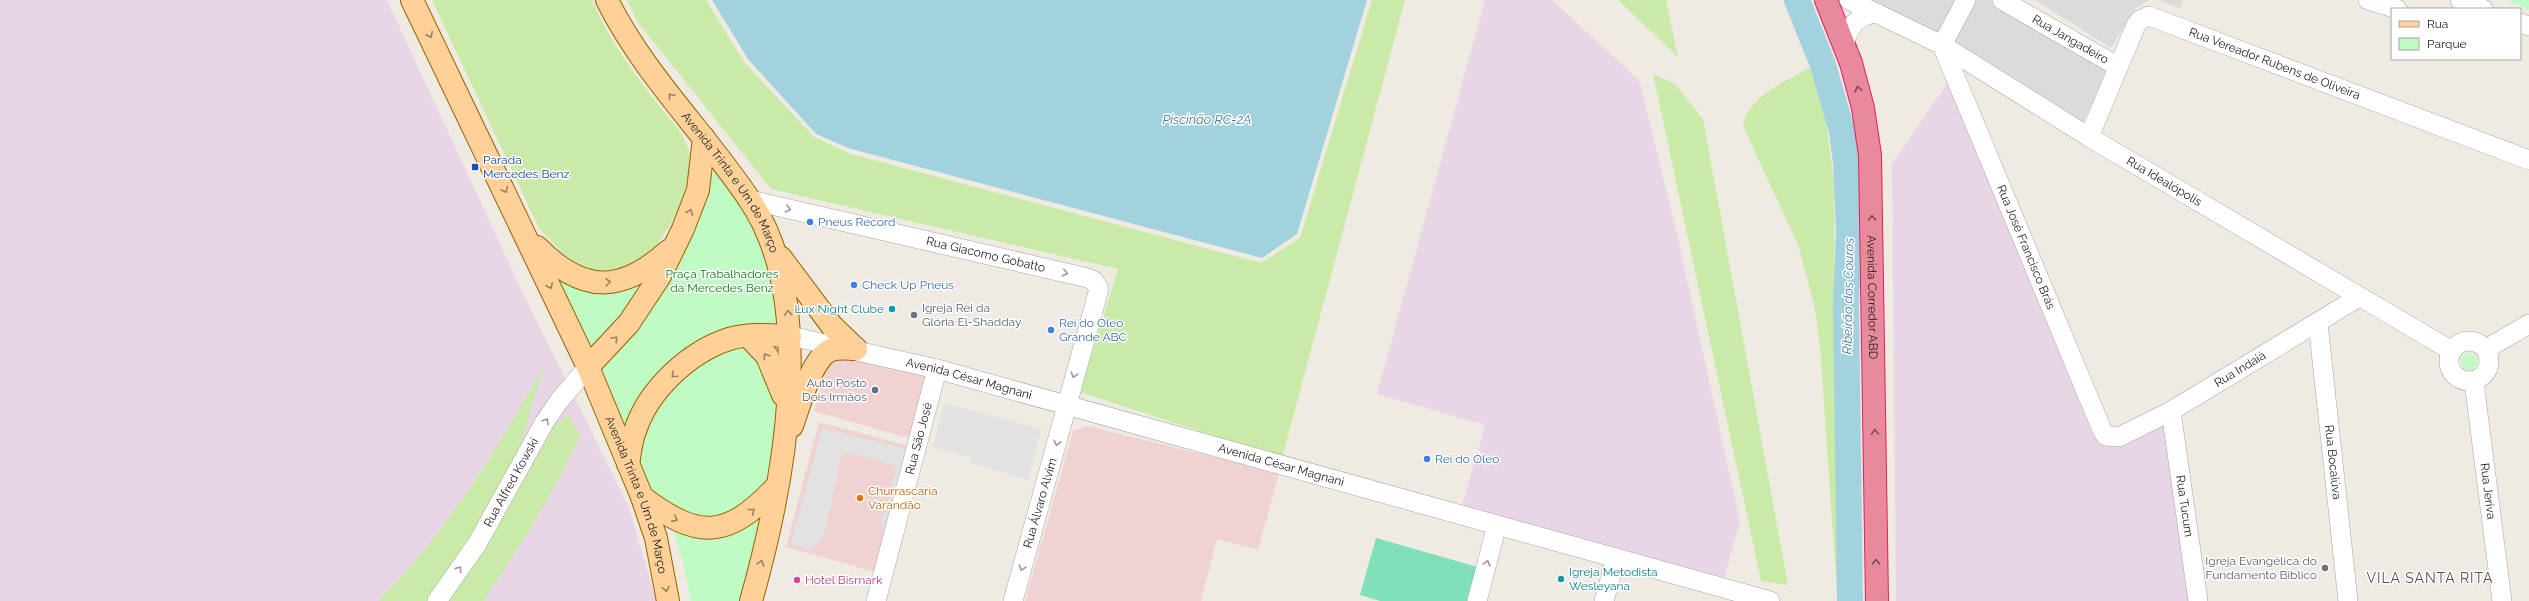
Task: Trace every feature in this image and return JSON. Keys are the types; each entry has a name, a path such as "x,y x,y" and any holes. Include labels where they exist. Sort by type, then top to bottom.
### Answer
{"highway":[{"name":"Avenida Corredor ABD","path":"1826,0 1851,64 1863,108 1870,155 1877,601"}],"main road":[{"name":"Avenida Trinta e Um de Março","path":"412,0 528,238 588,367 642,497 656,538 668,601"},
{"name":"Avenida Trinta e Um de Março","path":"607,0 616,18 649,67 750,200 774,248 783,283 790,336 783,450 765,549 751,601"},
{"path":"588,367 629,323 645,301 673,247 692,209 698,190 704,138"},
{"path":"528,238 565,272 577,278 595,282 615,281 644,271 673,247"},
{"path":"774,248 823,315 856,350"},
{"path":"628,464 633,436 640,418 660,388 704,350 730,339 748,336 790,336"},
{"path":"748,336 767,356 776,373 786,404"},
{"path":"783,450 810,378 820,359 832,350 856,350"},
{"path":"642,497 678,520 691,525 712,528 741,520 776,487"}],"street":[{"name":"Rua Idealópolis","path":"1848,0 1942,45 2089,137 2452,351"},
{"path":"1942,45 1966,0"},
{"name":"Rua Jangadeiro","path":"2002,0 2117,66"},
{"path":"2368,0 2394,8"},
{"path":"2460,0 2480,8"},
{"path":"1844,45 1849,30 1855,21 1863,16 1877,13"},
{"name":"Rua Vereador Rubens de Oliveira","path":"2089,137 2117,66 2136,25 2144,17 2154,17 2529,160"},
{"name":"Rua José Francisco Brás","path":"1942,45 2102,430 2106,436 2118,437"},
{"name":"Rua Giacomo Gobatto","path":"750,200 1094,281 1099,290 1066,405"},
{"name":"Rua Indaiá","path":"2118,437 2171,411 2359,297"},
{"name":"Rua Bocaiúva","path":"2318,322 2348,601"},
{"path":"2486,349 2529,324"},
{"name":"Avenida César Magnani","path":"790,336 938,369 1769,601"},
{"path":"2461,342 2475,342 2486,349 2490,362 2489,368 2485,374 2474,382 2461,380 2451,371 2449,357 2452,351 2461,342"},
{"name":"Rua Alfred Kowski","path":"437,601 477,544 544,423 559,401 588,367"},
{"name":"Rua São José","path":"876,601 938,369"},
{"name":"Rua Jeríva","path":"2474,382 2502,601"},
{"name":"Rua Álvaro Alvim","path":"1012,601 1066,405"},
{"name":"Rua Tucum","path":"2171,411 2198,601"},
{"path":"1477,601 1497,525"},
{"path":"1604,601 1616,558"}],"shaded area":[{"path":"0,0 387,0 519,285 629,508 656,601 0,601"},
{"path":"1485,0 1552,0 1639,80 1679,243 1740,522 1723,581 1462,506 1485,425 1377,394"},
{"path":"1869,0 1956,0 1938,32"},
{"path":"1976,0 1990,0 2109,69 2082,124 1952,42"},
{"path":"2035,0 2150,0 2136,8 2111,48"},
{"path":"2158,0 2183,0 2179,8"},
{"path":"1951,78 2105,444 2113,447 2121,445 2168,420 2191,601 1896,601 1892,164"},
{"path":"844,356 930,375 912,439 814,411 827,367"},
{"path":"944,403 1041,429 1028,480 971,463 971,457 933,447"},
{"name":"Churrascaria Varandão","path":"819,422 913,447 879,573 786,547"},
{"path":"1087,426 1279,473 1258,550 1217,539 1201,601 1025,601 1073,431"},
{"path":"822,428 910,450 889,530 881,526 897,466 849,453 842,455 824,535 811,551 791,544"}],"green space":[{"name":"Praça Trabalhadores da Mercedes Benz","path":"432,0 592,0 605,27 621,53 647,90 680,132 689,153 691,164 690,174 681,205 662,238 645,258 623,271 610,274 598,272 575,262 555,246 539,228"},
{"path":"627,0 706,0 744,62 814,137 851,154 1261,263 1300,238 1372,0 1405,0 1282,458 1080,392 1118,269 771,189 637,21"},
{"path":"1618,0 1666,0 1678,57"},
{"path":"2507,0 2529,0 2529,10"},
{"path":"1809,68 1817,78 1823,99 1834,182 1835,331 1845,592 1837,592 1820,347 1814,304 1798,245 1743,126 1746,115 1760,98 1769,91"},
{"path":"1653,74 1675,84 1703,119 1788,585 1761,581"},
{"name":"Praça Trabalhadores da Mercedes Benz","path":"710,154 759,237 784,330 700,344 626,448 593,367 630,329"},
{"name":"Praça Trabalhadores da Mercedes Benz","path":"666,256 590,359 542,260 577,282"},
{"path":"741,344 752,347 779,403 772,474 758,497 713,521 678,514 648,487 638,464 639,442 651,410 691,368"},
{"path":"2466,354 2472,354 2477,359 2475,368 2472,370 2466,370 2461,365 2461,359"},
{"path":"544,365 517,455 461,555 429,601 378,601 425,549 469,489 509,427"},
{"path":"569,415 580,436 570,458 547,500 483,601 445,601 482,548 554,427"},
{"path":"764,507 741,601 691,601 682,558 670,520 683,526"},
{"path":"1376,538 1481,568 1472,601 1380,601 1360,595"}],"water":[{"name":"Piscinão RC-2A","path":"712,0 1367,0 1297,234 1262,258 848,148 816,134 748,59"}],"waterway":[{"name":"Ribeirão dos Couros","path":"1797,0 1823,65 1842,131 1846,162 1849,232 1846,305 1850,601"}],"place":[{"name":"Parada Mercedes Benz","path":"475,167"},
{"name":"Pneus Record","path":"810,222"},
{"name":"Check Up Pneus","path":"854,285"},
{"name":"Lux Night Clube","path":"892,309"},
{"name":"Igreja Rei da Glória El-Shadday","path":"914,315"},
{"name":"Rei do Óleo Grande ABC","path":"1051,330"},
{"name":"Auto Posto Dois Irmãos","path":"875,390"},
{"name":"Rei do Óleo","path":"1427,459"},
{"name":"Churrascaria Varandão","path":"860,498"},
{"name":"Igreja Evangélica do Fundamento Biblico","path":"2325,568"},
{"name":"Igreja Metodista Wesleyana","path":"1561,579"},
{"name":"Hotel Bismark","path":"797,580"}],"district":[{"name":"VILA SANTA RITA","path":"2430,578"}]}
